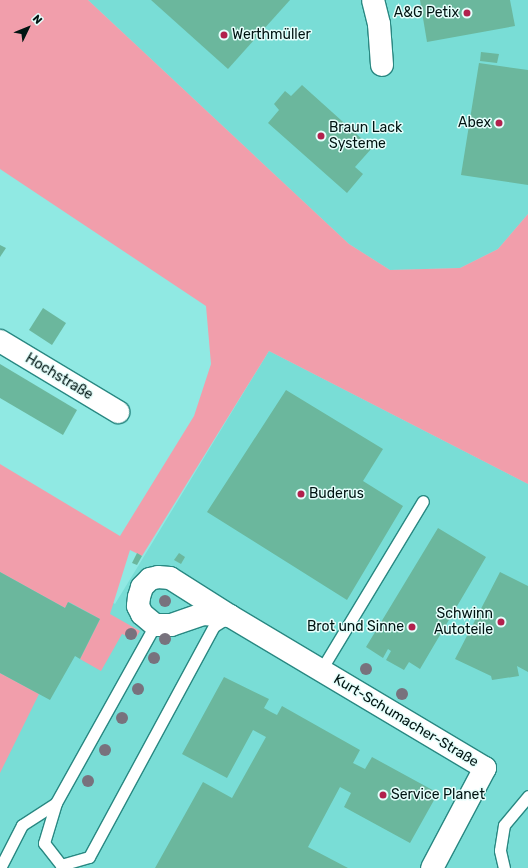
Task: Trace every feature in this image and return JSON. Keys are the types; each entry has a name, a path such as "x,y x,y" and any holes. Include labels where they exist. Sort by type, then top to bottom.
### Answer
{"street":[{"path":"373,0 379,24 382,65"},
{"name":"Hochstraße","path":"0,341 118,412"},
{"name":"Kurt-Schumacher-Straße","path":"230,616 203,614 170,625 155,625 142,614 138,606 138,597 142,587 150,579 158,577 170,578 230,616 485,768 432,868"}],"lane":[{"path":"321,670 423,500"},
{"path":"155,625 56,803 44,843 61,865 89,857 214,626 230,616"},
{"path":"504,868 500,850 504,825 528,796"},
{"path":"0,868 22,825 56,803"}],"shaded area":[{"path":"0,0 88,0 349,244 390,270 460,268 498,249 528,214 528,484 269,351 142,556 130,550 110,614 140,631 135,639 122,634 101,671 80,659 100,619 69,602 65,608 0,572 0,464 120,536 194,416 211,364 206,306 0,169"},
{"path":"88,0 528,0 528,214 498,249 460,268 390,270 349,244"},
{"path":"269,351 528,484 528,868 0,868 0,537 115,604"},
{"path":"0,673 39,694 0,773"}],"building":[{"name":"Werthmüller","path":"151,0 290,0 228,69"},
{"name":"A&G Petix","path":"420,0 510,0 515,26 427,42"},
{"path":"481,52 499,54 497,63 480,61"},
{"name":"Abex","path":"479,63 528,70 528,185 461,175"},
{"name":"Braun Lack Systeme","path":"302,85 372,148 355,167 363,174 347,193 268,123 279,110 274,104 285,91 291,96"},
{"path":"0,245 6,248 0,257"},
{"path":"43,308 66,323 52,345 29,330"},
{"path":"0,364 77,410 63,435 0,398"},
{"name":"Buderus","path":"286,390 383,449 363,481 403,506 347,600 207,512"},
{"path":"438,528 486,557 420,669 409,662 404,670 386,660 391,651 388,649 383,658 366,647"},
{"path":"137,553 142,556 137,565 132,563"},
{"path":"179,553 185,557 181,564 174,560"},
{"path":"0,572 65,608 68,602 100,619 80,659 75,656 50,700 0,673"},
{"name":"Schwinn Autoteile","path":"500,572 528,586 528,672 517,666 519,676 492,680 491,676 455,659"},
{"path":"224,677 269,699 264,708 271,712 277,715 282,706 360,750 353,763 365,769 372,757 438,793 410,843 344,807 351,793 340,787 308,847 348,868 155,868 203,782 232,798 266,737 253,730 227,778 182,754"}],"place":[{"name":"A&G Petix","path":"467,13"},
{"name":"Werthmüller","path":"224,35"},
{"name":"Abex","path":"499,123"},
{"name":"Braun Lack Systeme","path":"321,136"},
{"name":"Buderus","path":"301,494"},
{"name":"Schwinn Autoteile","path":"501,622"},
{"name":"Brot und Sinne","path":"412,627"},
{"name":"Service Planet","path":"383,795"}]}
